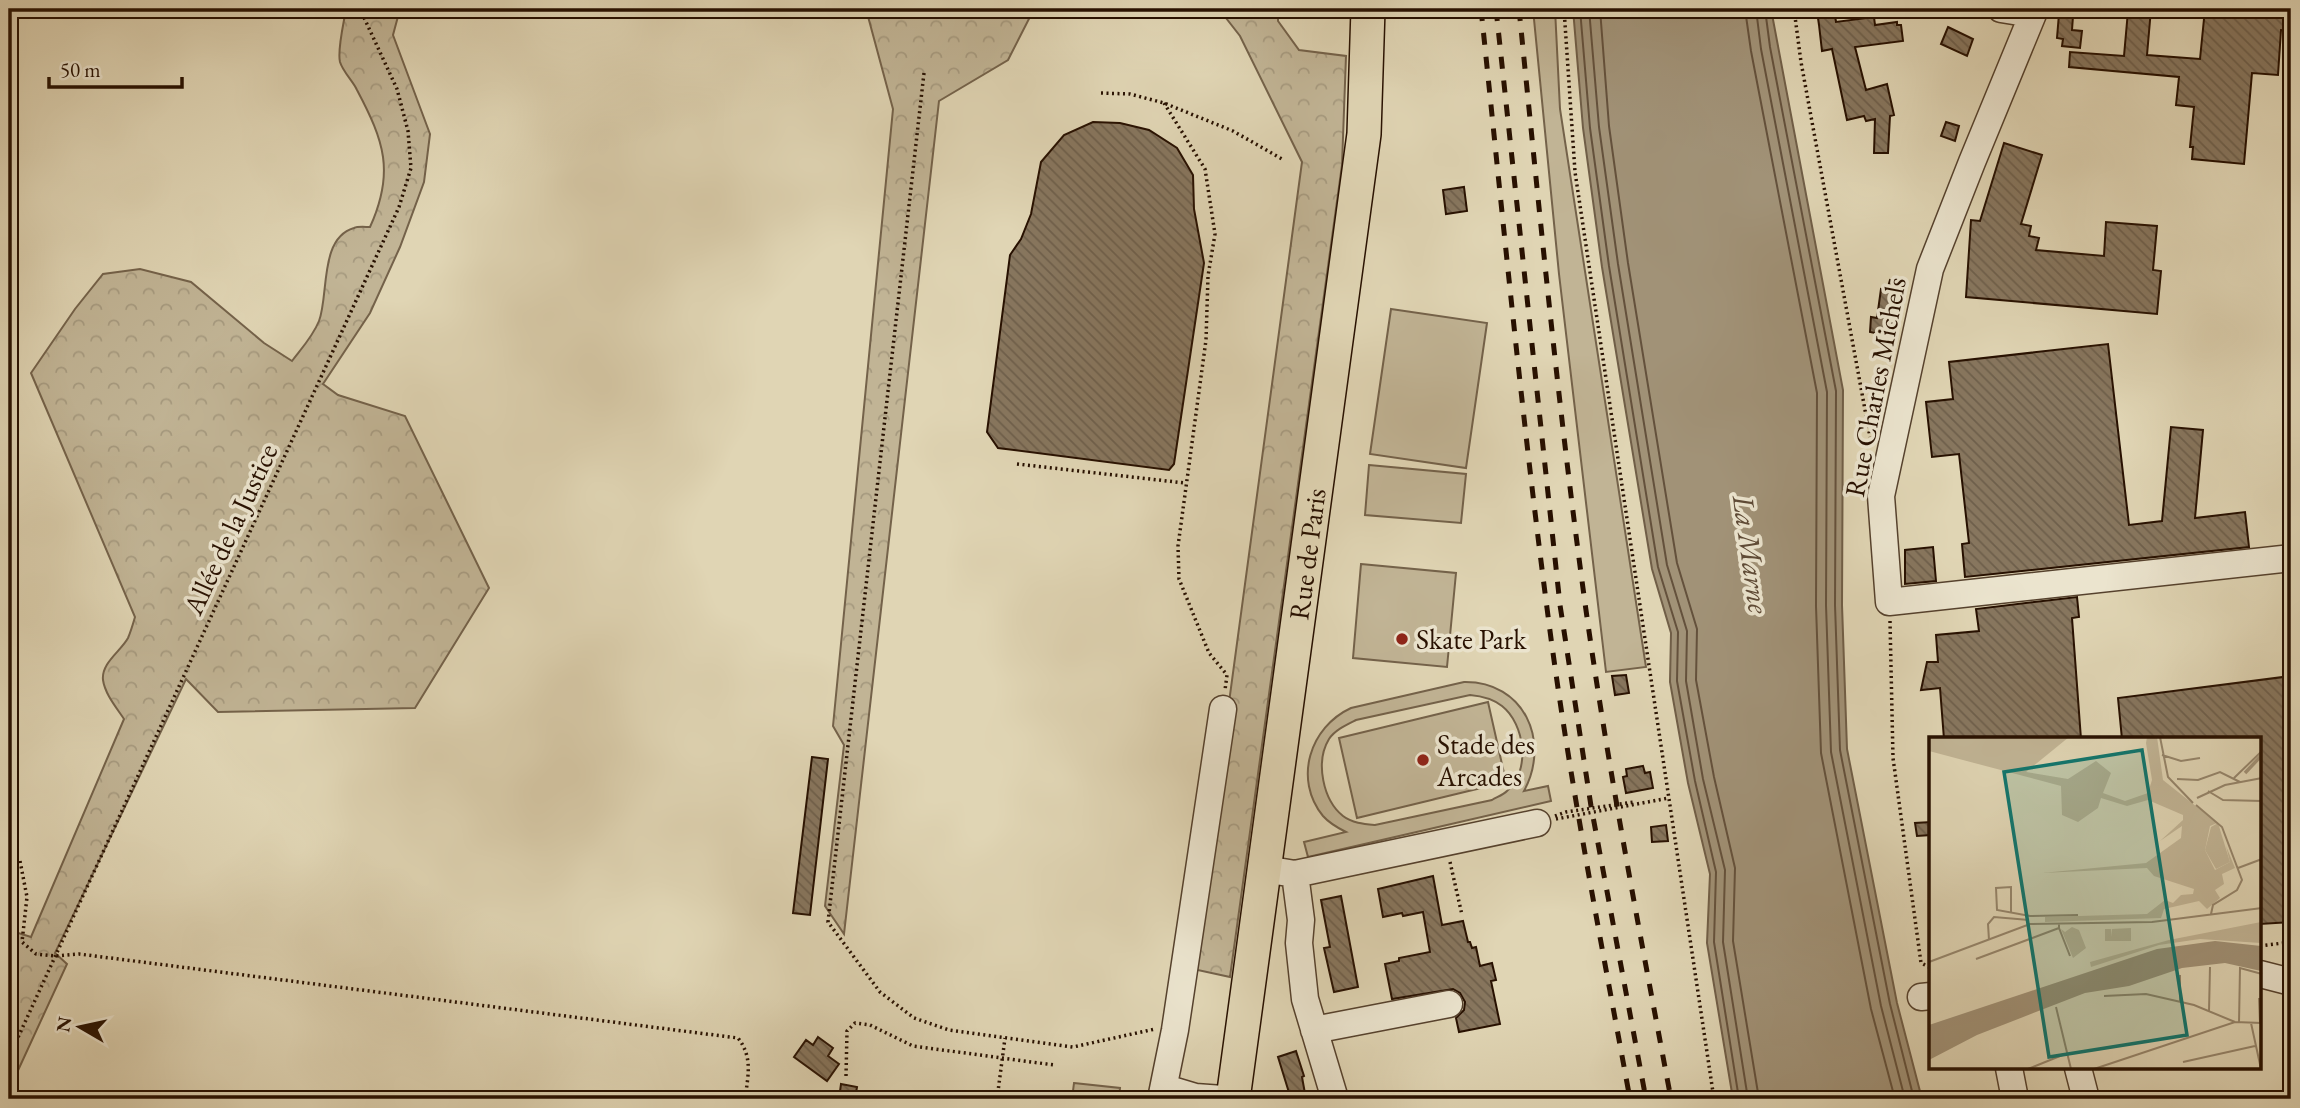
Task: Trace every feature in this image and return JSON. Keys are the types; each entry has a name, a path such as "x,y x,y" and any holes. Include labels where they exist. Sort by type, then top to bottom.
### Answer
{"main road":[{"name":"Rue de Paris","path":"1233,1099 1254,936 1280,872 1364,134 1368,9"}],"street":[{"path":"2001,9 2034,12"},
{"name":"Rue Charles Michels","path":"1889,602 1881,496 1930,269 2034,12"},
{"path":"1889,602 2291,558"},
{"path":"1223,709 1163,1094 1223,1099"},
{"path":"1335,1099 1305,999 1299,943 1301,920 1280,872 1537,823"},
{"path":"1254,936 1299,943"},
{"path":"2262,975 2291,982"},
{"path":"1314,1030 1449,1004"},
{"path":"2009,1070 2015,1099"},
{"path":"2079,1070 2086,1099"}],"path":[{"name":"Allée de la Justice","path":"9,1057 399,208 411,168 408,131 397,89 360,9"},
{"path":"1564,9 1575,172 1714,1099"},
{"path":"1794,9 1801,62 1871,443"},
{"path":"924,73 828,922 880,992 914,1018 949,1030 1073,1047 1151,1029 1175,1030"},
{"path":"1101,93 1130,94 1164,103 1233,131 1282,159"},
{"path":"1164,103 1205,169 1215,234 1209,276 1206,340 1178,546 1179,579 1209,653 1227,675 1223,709"},
{"path":"1017,464 1185,483"},
{"path":"1889,602 1894,758 1921,963 1929,967"},
{"path":"1537,823 1670,798"},
{"path":"1446,842 1462,915"},
{"path":"20,861 27,897 22,942 36,954 79,954 738,1038 746,1047 749,1064 745,1099"},
{"path":"2262,946 2291,942"},
{"path":"846,1076 847,1031 855,1023 870,1025 913,1046 1054,1065"},
{"path":"997,1099 1005,1038"}],"green space":[{"path":"346,9 400,9 393,35 430,134 424,182 400,247 370,313 323,384 338,395 405,416 489,588 415,708 218,712 186,679 55,953 67,964 9,1090 9,930 31,937 124,719 106,690 103,674 108,663 128,638 135,617 31,373 103,274 140,269 191,282 264,343 292,361 319,321 327,268 335,243 343,234 354,228 370,227 382,190 384,173 380,141 339,57"},
{"path":"866,9 1034,9 1008,60 939,101 844,934 825,906 844,745 833,726 893,109"},
{"path":"1219,9 1278,9 1278,21 1299,50 1346,56 1342,165 1230,977 1193,969 1302,162 1240,36"},
{"path":"1533,9 1555,9 1560,109 1646,667 1606,672 1559,274"},
{"path":"1391,309 1487,323 1466,468 1370,454"},
{"path":"1369,465 1466,474 1461,523 1365,515"},
{"path":"1361,564 1456,573 1447,667 1353,658"},
{"path":"1464,682 1485,684 1516,703 1527,717 1533,734 1534,753 1532,772 1524,791 1548,786 1551,801 1308,857 1304,842 1346,832 1326,819 1314,802 1308,771 1310,755 1316,741 1325,728 1351,708","holes":["1470,695 1490,699 1502,706 1516,724 1522,760 1515,782 1505,792 1492,800 1375,825 1350,820 1336,809 1326,791 1322,769 1325,748 1334,733 1356,720"]},
{"name":"Stade des Arcades","path":"1488,702 1506,782 1357,818 1339,738"},
{"path":"1074,1083 1120,1088 1119,1099 1072,1099"}],"water":[{"name":"La Marne","path":"1573,9 1771,9 1843,390 1842,605 1847,749 1897,1003 1922,1099 1733,1099 1707,943 1710,874 1688,783 1670,682 1671,633 1652,569 1602,267 1583,128"}],"building":[{"path":"1834,9 1836,22 1874,17 1875,25 1897,22 1897,25 1901,25 1903,41 1855,47 1866,90 1887,84 1894,115 1890,116 1888,153 1874,153 1875,119 1866,121 1864,116 1847,120 1832,49 1822,51 1817,11"},
{"path":"2134,9 2151,9 2147,55 2200,59 2205,9 2291,9 2291,31 2281,30 2278,75 2252,73 2244,164 2192,159 2193,147 2190,147 2194,107 2176,105 2179,77 2069,67 2070,52 2124,56 2128,11 2133,12"},
{"path":"2059,14 2073,16 2072,30 2082,31 2080,48 2062,46 2063,39 2057,38"},
{"path":"1948,27 1973,39 1967,56 1941,44"},
{"path":"1093,122 1120,123 1149,130 1177,148 1193,175 1194,209 1204,263 1174,464 1169,470 998,448 987,432 1010,255 1021,239 1031,214 1041,162 1064,135"},
{"path":"1946,122 1959,126 1955,141 1941,136"},
{"path":"2004,143 2042,155 2021,224 2031,226 2029,236 2039,238 2036,250 2104,256 2106,222 2157,226 2153,270 2161,271 2157,314 1966,297 1971,220 1980,221"},
{"path":"1464,187 1467,211 1446,214 1443,190"},
{"path":"1890,280 1904,285 1897,322 1892,321 1890,336 1870,332 1871,317 1877,318 1881,289 1887,290"},
{"path":"2108,344 2129,525 2162,521 2171,427 2203,430 2195,518 2245,512 2249,547 1965,577 1962,544 1969,543 1959,454 1932,457 1926,402 1953,399 1949,362"},
{"path":"1933,547 1936,581 1905,584 1905,550"},
{"path":"2077,597 2079,617 2072,618 2081,737 1944,737 1940,688 1921,690 1927,662 1938,662 1936,635 1979,631 1976,609"},
{"path":"1626,675 1629,693 1615,695 1612,676"},
{"path":"2291,676 2291,922 2262,924 2262,737 2122,737 2118,698"},
{"path":"812,757 828,759 810,915 793,913"},
{"path":"1643,766 1645,773 1650,772 1653,788 1626,793 1623,777 1627,776 1626,769"},
{"path":"1929,822 1929,835 1917,836 1915,823"},
{"path":"1666,825 1668,841 1652,842 1651,827"},
{"path":"1433,876 1442,925 1463,921 1468,942 1472,948 1476,947 1480,966 1492,963 1496,980 1491,981 1500,1024 1459,1032 1456,1018 1464,1010 1465,1002 1460,993 1453,989 1392,999 1385,964 1399,961 1399,958 1430,952 1423,912 1383,917 1378,889"},
{"path":"1341,896 1358,987 1334,992 1324,948 1330,947 1321,900"},
{"path":"818,1037 833,1048 828,1056 839,1064 827,1081 794,1057 806,1040 813,1045"},
{"path":"1296,1051 1304,1076 1306,1099 1291,1099 1278,1057"},
{"path":"841,1084 857,1087 855,1099 839,1099"}],"railway":[{"path":"1481,9 1520,384 1555,670 1585,854 1630,1099"},
{"path":"1496,9 1560,605 1591,806 1646,1099"},
{"path":"1519,9 1558,381 1585,603 1614,789 1671,1099"}],"place":[{"name":"Skate Park","path":"1402,639"},
{"name":"Stade des Arcades","path":"1423,760"}]}
